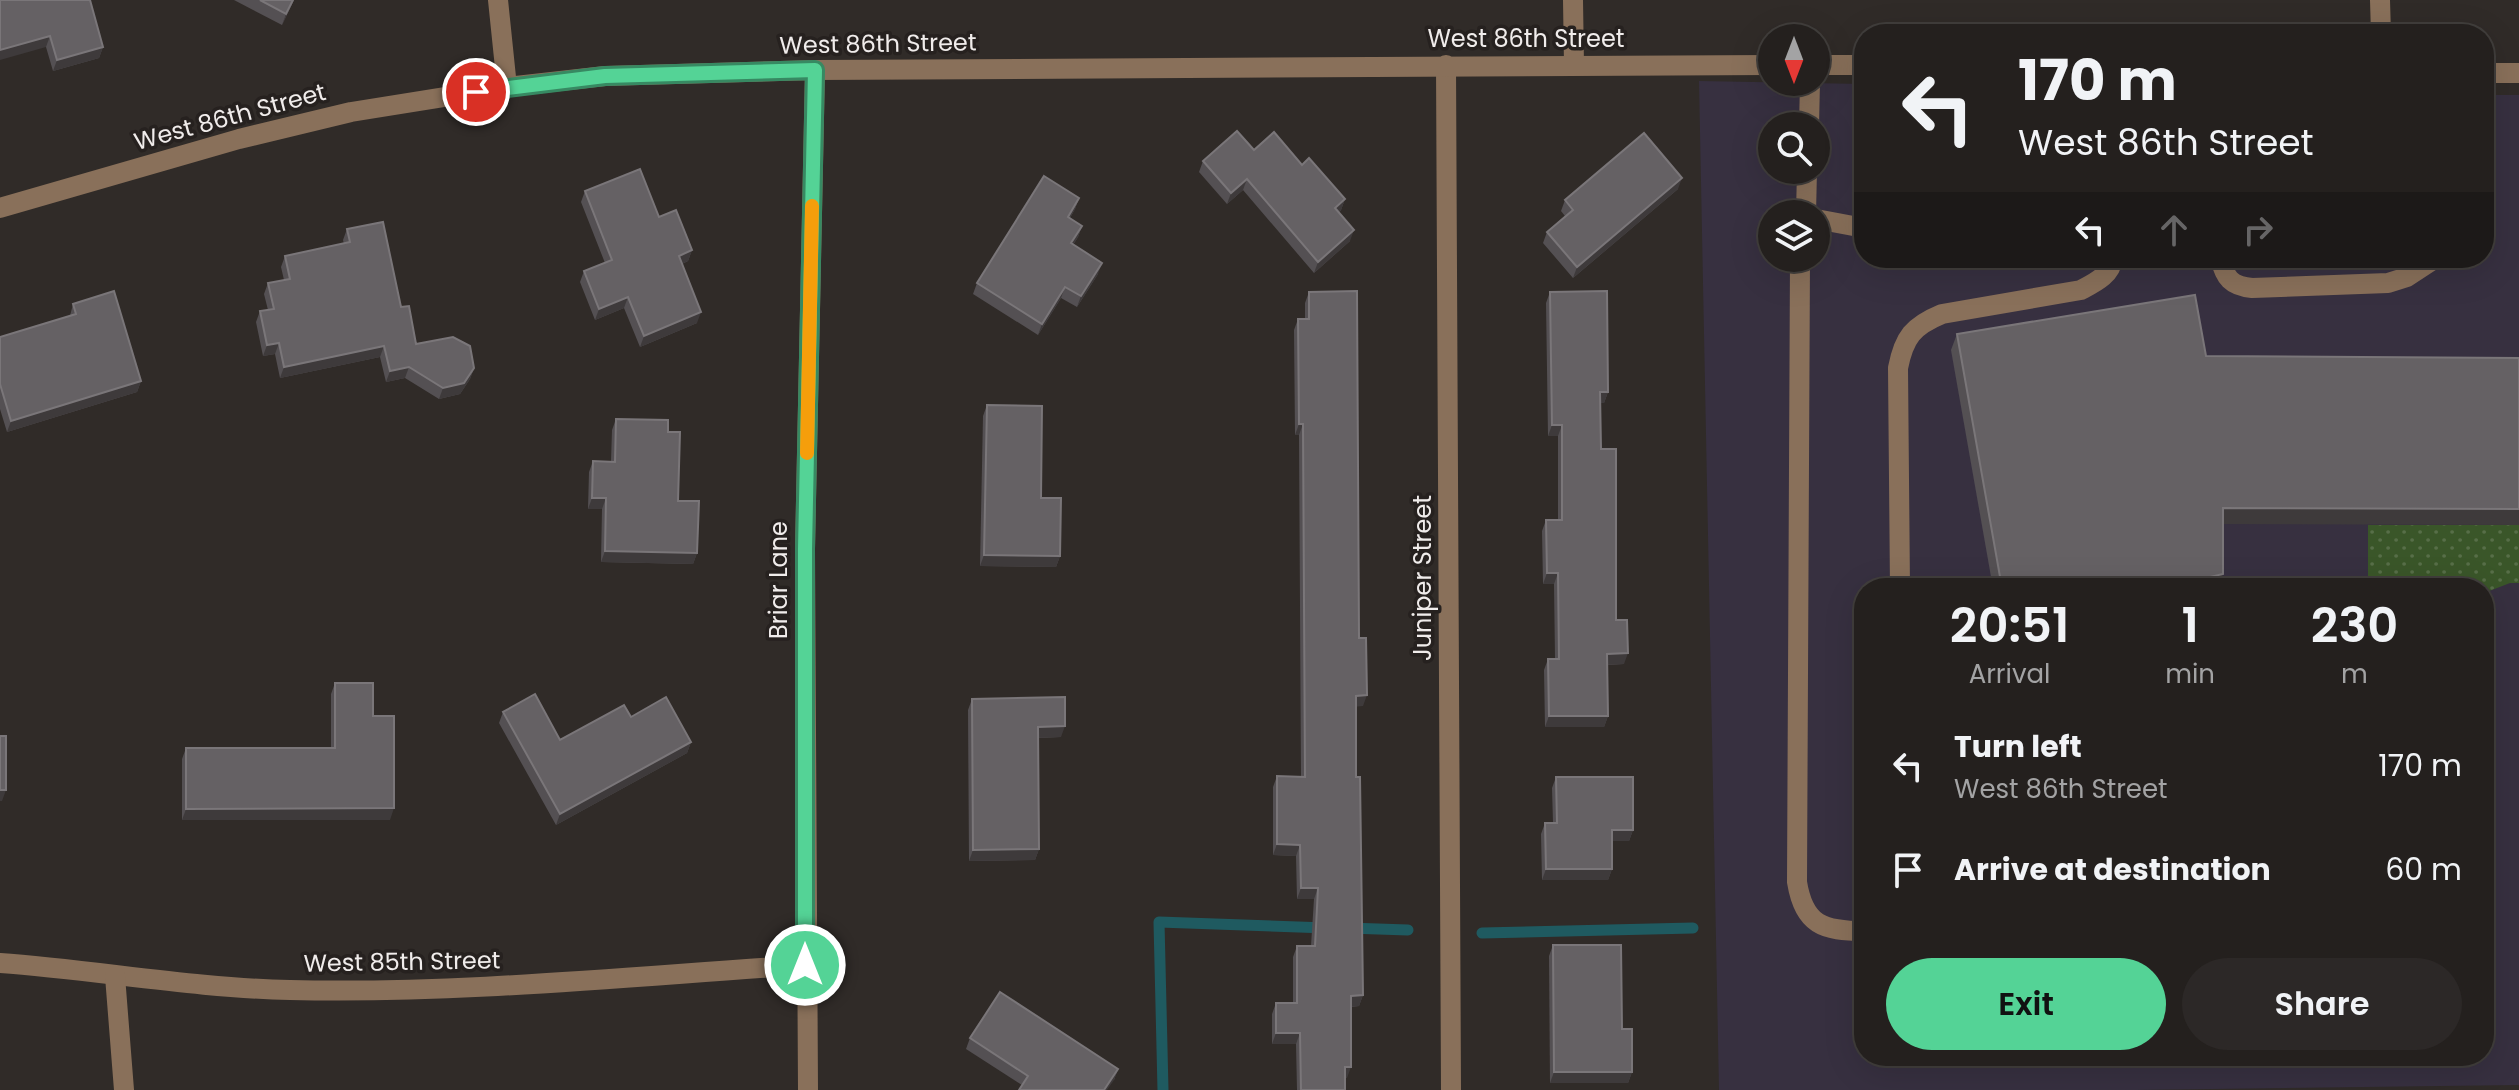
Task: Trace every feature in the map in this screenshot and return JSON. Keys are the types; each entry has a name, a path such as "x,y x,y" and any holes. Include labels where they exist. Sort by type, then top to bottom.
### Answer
{"street":[{"path":"498,0 507,87"},
{"path":"1573,0 1574,65"},
{"path":"2380,0 2381,24"},
{"name":"Juniper Street","path":"1446,65 1451,1090"},
{"name":"West 86th Street","path":"0,208 323,118 507,87 605,76 815,70 1758,65"},
{"path":"1830,65 1854,65"},
{"name":"Briar Lane","path":"808,1090 805,549 815,70"},
{"path":"2494,73 2519,73"},
{"path":"1830,222 1854,226"},
{"path":"1900,578 1898,368 1909,335 1923,322 1942,314 2081,290 2100,280 2110,268"},
{"path":"2224,268 2228,280 2238,287 2252,288 2388,283 2407,277 2421,268"},
{"path":"1800,272 1797,882 1800,900 1808,915 1820,926 1854,930"},
{"name":"West 85th Street","path":"0,963 285,990 429,991 805,965"},
{"path":"115,976 124,1090"}],"shaded area":[{"path":"1699,81 1758,82 1758,96 1830,96 1830,83 1854,84 1854,268 2494,268 2494,95 2519,95 2519,1085 2138,1090 1719,1090"}],"green space":[{"path":"2368,525 2519,525 2519,583 2494,589 2494,578 2368,578"}],"building":[{"path":"0,0 90,0 103,47 57,60 50,36 0,50"},
{"path":"260,0 293,0 286,14"},
{"path":"1237,131 1254,150 1274,132 1302,165 1309,158 1345,199 1335,208 1354,230 1318,262 1247,179 1231,193 1203,161"},
{"path":"1644,133 1682,178 1577,267 1547,232 1573,210 1565,200"},
{"path":"640,169 659,217 676,210 692,250 679,256 701,312 644,336 628,297 599,309 584,271 612,260 585,191"},
{"path":"1044,176 1079,198 1068,217 1082,226 1071,243 1102,263 1081,296 1065,287 1042,324 977,283"},
{"path":"383,222 401,307 409,306 416,344 453,337 470,346 474,368 464,383 443,388 409,367 390,371 384,346 284,367 279,343 267,345 260,311 274,309 268,283 290,279 285,256 350,242 347,229"},
{"path":"114,291 141,381 11,421 0,384 0,337 76,314 73,304"},
{"path":"1357,291 1359,638 1366,638 1367,695 1356,696 1363,995 1351,996 1351,1067 1345,1067 1345,1090 1301,1090 1300,1033 1276,1033 1276,1003 1297,1003 1297,946 1315,946 1318,888 1301,888 1300,845 1277,844 1277,776 1305,777 1303,424 1299,424 1298,319 1309,319 1309,292"},
{"path":"1607,291 1608,392 1600,392 1601,449 1616,449 1616,620 1627,620 1628,653 1607,654 1608,716 1549,716 1548,659 1559,659 1558,573 1547,573 1546,520 1562,520 1562,425 1552,425 1550,292"},
{"path":"2195,295 2206,356 2519,358 2519,509 2223,508 2223,574 2210,578 2000,578 1957,334"},
{"path":"987,405 1042,406 1041,498 1061,498 1060,556 984,555"},
{"path":"616,419 668,420 668,432 680,432 678,501 699,501 697,553 605,551 606,498 592,498 593,461 615,462"},
{"path":"335,683 373,683 373,716 394,716 394,808 186,809 186,748 335,748"},
{"path":"535,694 560,740 624,705 631,717 666,697 691,742 560,814 503,712"},
{"path":"1065,697 1065,726 1038,727 1039,849 973,850 972,699"},
{"path":"0,736 6,736 6,790 0,790"},
{"path":"1556,777 1633,777 1633,830 1612,830 1612,869 1546,869 1545,823 1557,823"},
{"path":"1553,945 1621,945 1622,1029 1632,1029 1632,1072 1554,1072"},
{"path":"1000,992 1118,1069 1104,1090 1019,1090 1028,1076 970,1038"}],"waterway":[{"path":"1163,1090 1159,922 1327,928"},
{"path":"1348,928 1408,930"},
{"path":"1482,933 1693,928"}],"slow traffic":[{"path":"807,453 812,206"}],"route":[{"path":"476,92 605,76 815,70 805,549 805,965"}]}
